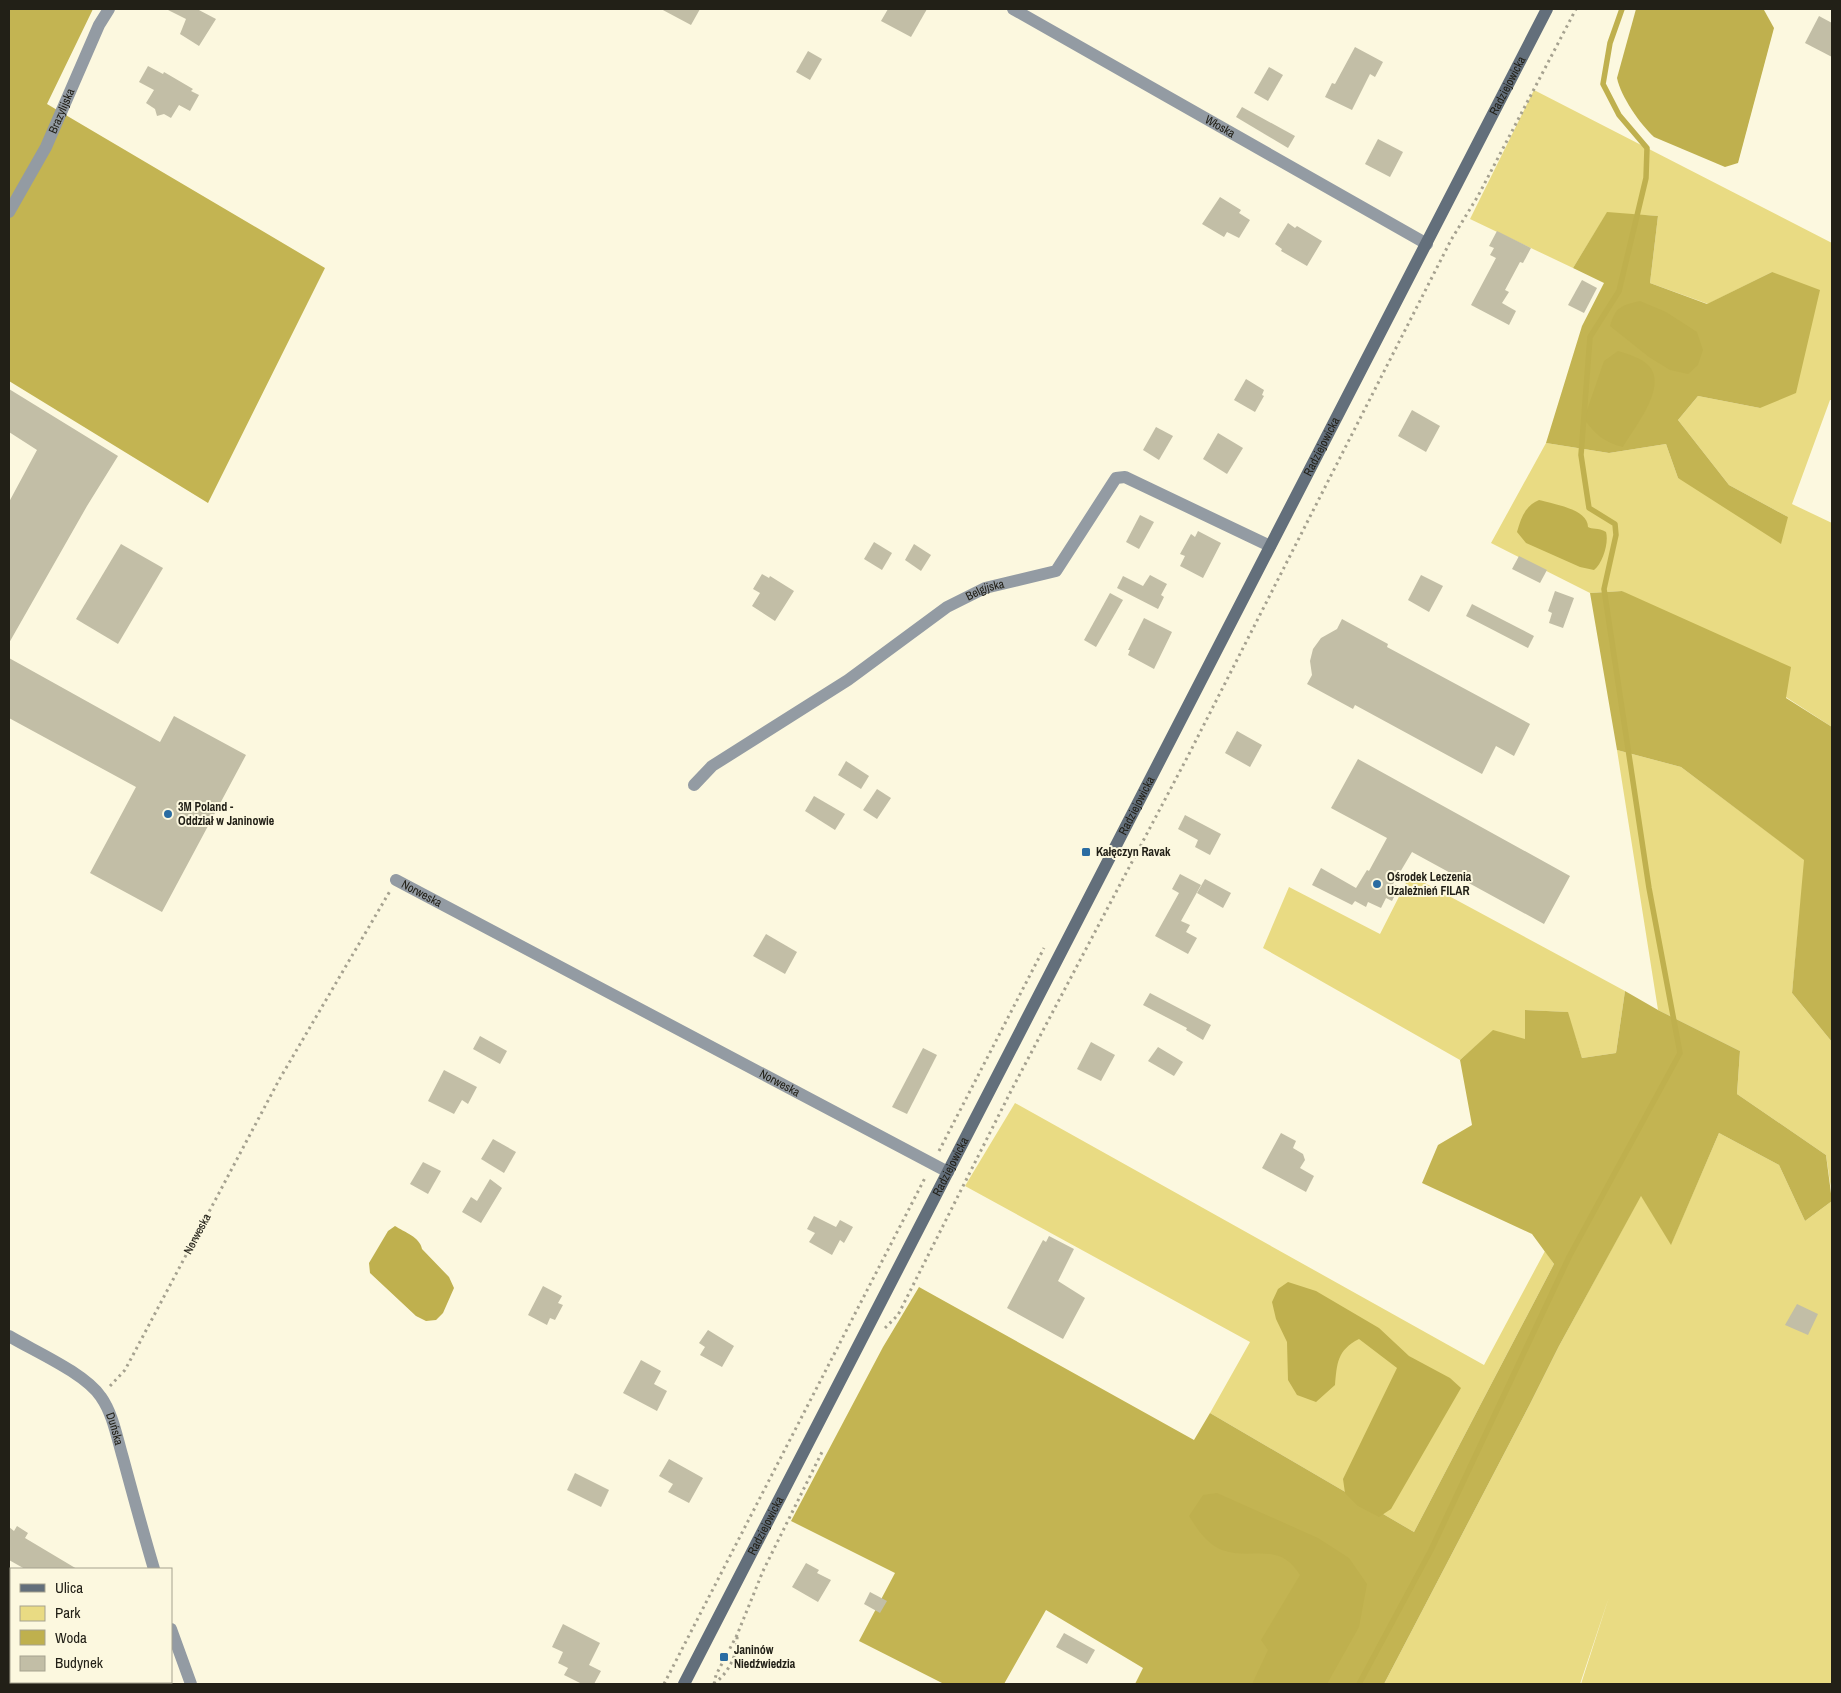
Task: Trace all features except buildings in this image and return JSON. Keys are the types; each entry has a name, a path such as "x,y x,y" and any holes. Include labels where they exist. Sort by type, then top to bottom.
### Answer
{"main road":[{"name":"Radziejowicka","path":"684,1684 1547,9"}],"street":[{"name":"Brazylijska","path":"9,212 46,147 99,24 109,9"},
{"name":"Włoska","path":"1013,9 1427,244"},
{"name":"Belgijska","path":"694,785 712,766 848,680 947,607 985,588 1056,571 1116,478 1125,477 1270,546"},
{"name":"Norweska","path":"396,880 948,1172"},
{"name":"Duńska","path":"9,1336 74,1373 91,1385 101,1396 116,1432 154,1568"},
{"path":"172,1632 191,1684"}],"path":[{"path":"885,1328 898,1316 1012,1089 1193,745 1446,249 1478,196 1576,9"},
{"name":"Norweska","path":"101,1396 125,1370 279,1080 396,880"},
{"path":"714,1684 716,1675 737,1635 763,1571 823,1451"},
{"path":"714,1684 724,1676 730,1666 737,1642 737,1635"}],"green space":[{"path":"1534,90 1832,243 1832,400 1830,400 1792,504 1832,523 1832,727 1622,591 1590,593 1491,543 1546,443 1609,453 1666,444 1678,478 1788,517 1729,485 1678,420 1698,396 1760,408 1772,272 1708,304 1650,283 1658,216 1607,213 1573,268 1470,219"},
{"path":"1617,750 1681,767 1805,860 1792,993 1832,1042 1832,1195 1826,1155 1737,1094 1740,1051 1658,1010"},
{"path":"1410,875 1625,991 1616,1053 1582,1058 1567,1012 1525,1010 1525,1040 1493,1031 1460,1060 1263,948 1289,887 1380,934"},
{"path":"1015,1103 1484,1365 1545,1251 1554,1264 1414,1532 1210,1413 1250,1342 965,1186"},
{"path":"1719,1133 1779,1165 1805,1221 1832,1201 1832,1684 1581,1684 1609,1597 1580,1684 1384,1684 1559,1346 1641,1195 1671,1244"}],"shaded area":[{"path":"9,9 93,9 47,104 325,268 208,503 9,381"},
{"path":"1607,212 1658,216 1650,283 1707,304 1772,272 1820,290 1796,393 1760,408 1698,396 1678,420 1729,485 1788,517 1781,544 1678,478 1666,444 1609,453 1546,443 1582,326 1604,283 1573,268"},
{"path":"1622,591 1791,667 1786,698 1832,727 1832,1042 1792,993 1804,860 1681,767 1617,750 1590,593"},
{"path":"1625,991 1658,1010 1740,1051 1737,1094 1826,1155 1832,1201 1805,1221 1779,1165 1719,1133 1671,1245 1641,1196 1559,1346 1384,1684 1135,1684 1143,1668 1046,1610 1004,1684 944,1684 859,1641 895,1573 791,1521 883,1347 919,1287 1194,1440 1210,1413 1414,1532 1554,1264 1532,1234 1422,1183 1438,1145 1472,1125 1460,1060 1493,1030 1525,1039 1525,1010 1568,1012 1582,1058 1616,1053"}],"water":[{"path":"1636,9 1764,10 1774,28 1738,163 1725,167 1654,137 1632,110 1622,93 1617,78"},
{"path":"1640,301 1666,312 1697,332 1703,350 1698,365 1688,374 1670,370 1649,357 1610,326 1614,315 1620,308"},
{"path":"1618,351 1646,363 1654,375 1655,385 1641,419 1623,447 1601,437 1584,419 1604,361"},
{"path":"1539,500 1569,508 1582,516 1588,527 1606,532 1605,552 1594,570 1580,567 1526,543 1517,532 1527,509"},
{"path":"395,1226 418,1241 422,1249 449,1277 454,1288 443,1313 436,1320 426,1321 416,1316 370,1273 369,1263 388,1231"},
{"path":"1288,1282 1316,1291 1379,1328 1409,1356 1450,1378 1461,1388 1391,1509 1379,1517 1358,1506 1345,1493 1343,1479 1397,1368 1359,1339 1342,1353 1338,1364 1335,1385 1316,1402 1297,1395 1288,1380 1287,1342 1276,1319 1272,1302 1278,1289"},
{"path":"1217,1493 1318,1538 1349,1558 1367,1584 1359,1627 1327,1684 1252,1684 1268,1650 1261,1640 1300,1575 1292,1564 1283,1558 1264,1554 1233,1553 1222,1550 1207,1540 1189,1516 1203,1495"}],"waterway":[{"path":"1359,1684 1431,1550 1569,1257 1680,1053 1649,888 1604,589 1616,535 1615,524 1589,508 1581,455 1590,337 1619,291 1646,178 1647,148 1619,115 1603,84 1610,43 1622,9"}],"place":[{"name":"3M Poland - Oddział w Janinowie","path":"168,814"},
{"name":"Kałęczyn Ravak","path":"1086,852"},
{"name":"Ośrodek Leczenia Uzależnień FILAR","path":"1377,884"},
{"name":"Janinów Niedźwiedzia","path":"724,1657"}]}
